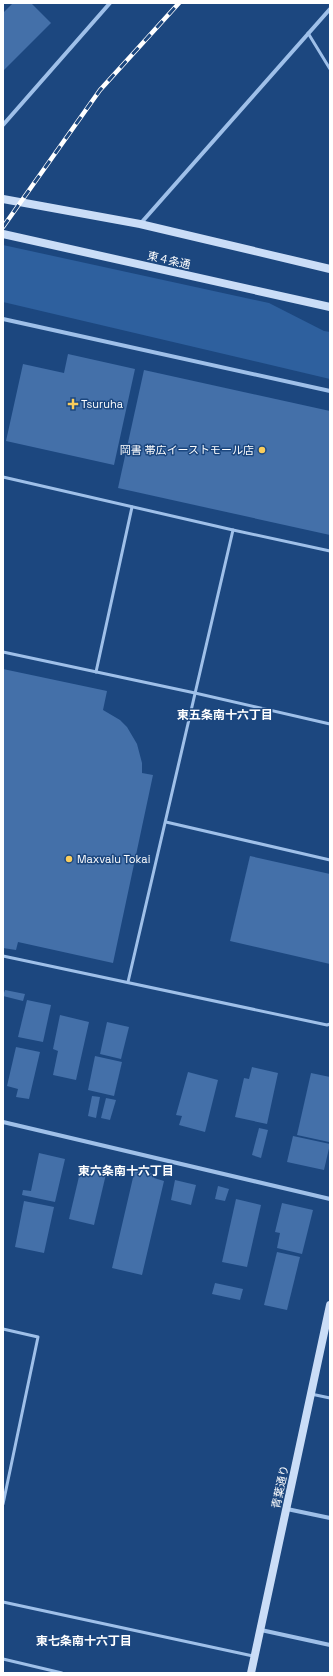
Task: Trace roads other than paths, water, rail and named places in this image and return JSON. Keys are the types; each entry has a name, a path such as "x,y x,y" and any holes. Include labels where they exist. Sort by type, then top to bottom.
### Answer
{"street":[{"path":"3,125 110,3"},
{"path":"140,224 330,9"},
{"path":"3,199 140,224 330,269"},
{"name":"東４条通","path":"3,234 330,307"},
{"path":"3,319 330,391"},
{"path":"3,1122 330,1199"},
{"name":"青葉通り","path":"251,1673 330,1305"},
{"path":"287,1509 330,1518"},
{"path":"260,1630 330,1645"}],"lane":[{"path":"308,33 330,69"},
{"path":"3,477 330,551"},
{"path":"96,672 132,507"},
{"path":"128,982 233,530"},
{"path":"3,652 195,693 330,724"},
{"path":"166,822 330,860"},
{"path":"3,956 327,1025 330,1024"},
{"path":"3,1329 38,1337 3,1504"},
{"path":"311,1394 330,1398"},
{"path":"3,1602 255,1656"},
{"path":"3,1659 62,1673"}],"railway":[{"path":"3,227 100,90 179,3"}],"place":[{"name":"Tsuruha","path":"73,404"},
{"name":"岡書 帯広イーストモール店","path":"262,450"},
{"name":"Maxvalu Tokai","path":"69,859"}],"district":[{"name":"東五条南十六丁目","path":"225,715"},
{"name":"東六条南十六丁目","path":"126,1171"},
{"name":"東七条南十六丁目","path":"84,1641"}]}
